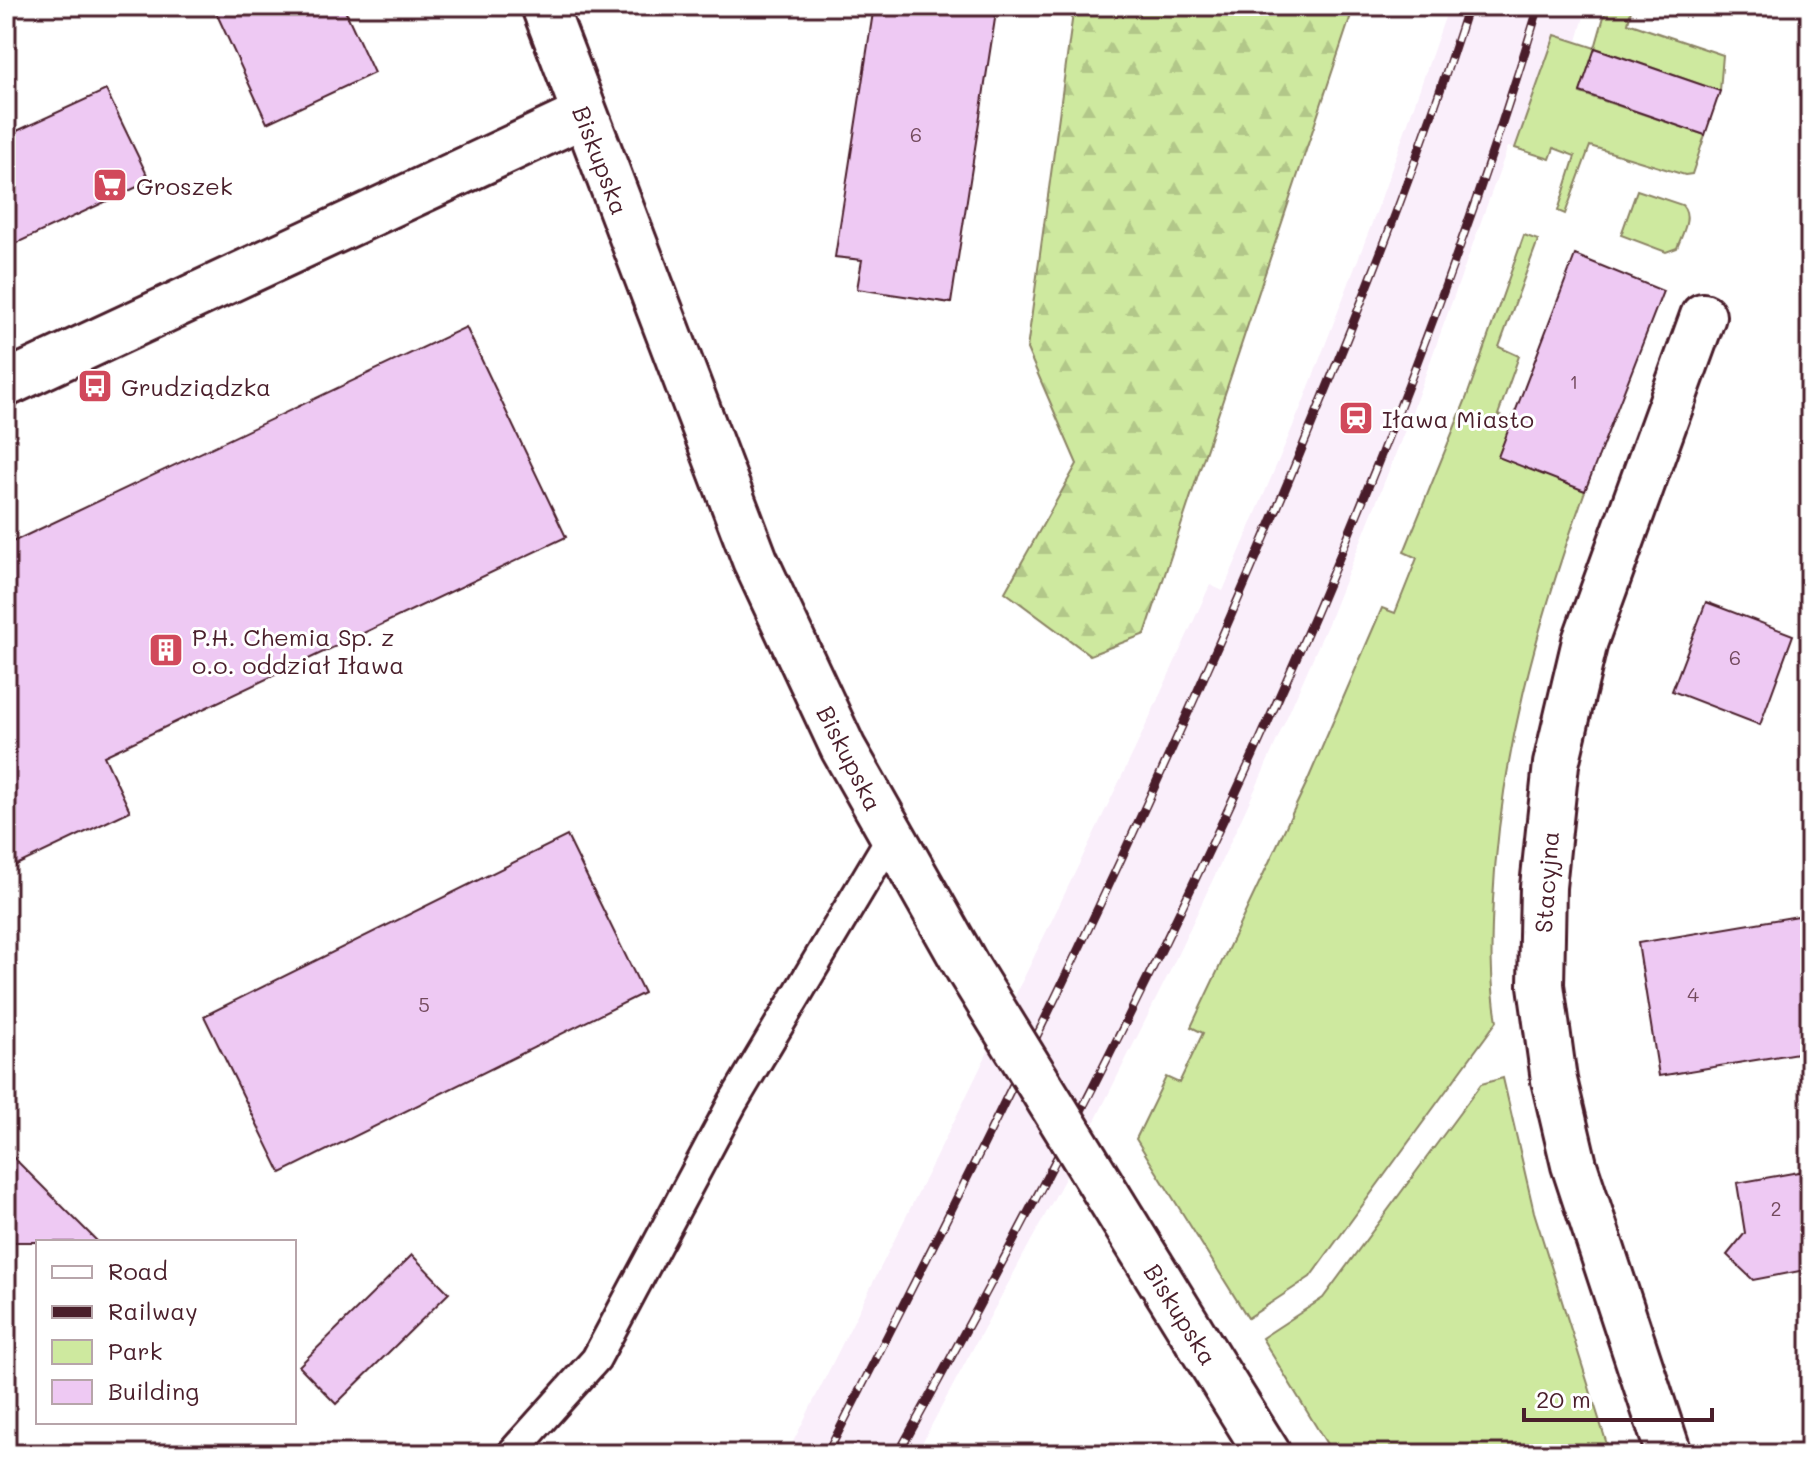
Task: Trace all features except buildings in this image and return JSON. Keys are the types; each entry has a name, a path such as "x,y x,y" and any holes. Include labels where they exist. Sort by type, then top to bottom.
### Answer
{"street":[{"name":"Biskupska","path":"544,6 755,560 843,748 967,967 1268,1454"},
{"path":"6,384 583,115"},
{"name":"Stacyjna","path":"1669,1454 1574,1165 1554,1080 1541,985 1543,887 1556,764 1585,641 1703,316"}],"lane":[{"path":"511,1454 596,1359 733,1102 891,837"}],"shaded area":[{"path":"1449,6 1587,6 1577,41 1555,35 1515,148 1508,147 1409,420 1329,621 1259,781 1169,973 1084,1143 916,1454 787,1454 964,1101 1136,747 1210,585 1223,591 1304,400 1377,210"}],"green space":[{"path":"1074,6 1354,6 1145,634 1090,655 1005,592 1077,464 1027,349"},
{"path":"1607,6 1632,6 1628,23 1723,55 1720,91 1596,48 1580,93 1705,135 1692,174 1685,175 1590,146 1565,214 1558,211 1575,156 1554,148 1550,159 1515,148 1555,35 1595,48"},
{"path":"1637,190 1682,205 1687,220 1677,248 1666,252 1621,235"},
{"path":"1524,235 1538,240 1499,347 1519,356 1498,415 1512,422 1499,456 1585,491 1537,641 1504,794 1492,931 1492,976 1497,1021 1310,1277 1248,1318 1136,1139 1166,1077 1179,1083 1203,1033 1191,1027 1307,782 1382,608 1395,613 1417,558 1404,552 1466,399"},
{"path":"1503,1078 1534,1212 1610,1454 1333,1454 1262,1338 1323,1298 1481,1084"}],"railway":[{"path":"827,1454 1014,1083 1190,708 1300,453 1367,287 1410,175 1468,6"},
{"path":"898,1454 1084,1104 1173,926 1257,747 1336,565 1410,381 1478,195 1539,6"}],"place":[{"name":"Groszek","path":"110,185"},
{"name":"Grudziądzka","path":"95,386"},
{"name":"Iława Miasto","path":"1356,418"},
{"name":"P.H. Chemia Sp. z o.o. oddział Iława","path":"166,650"}]}
